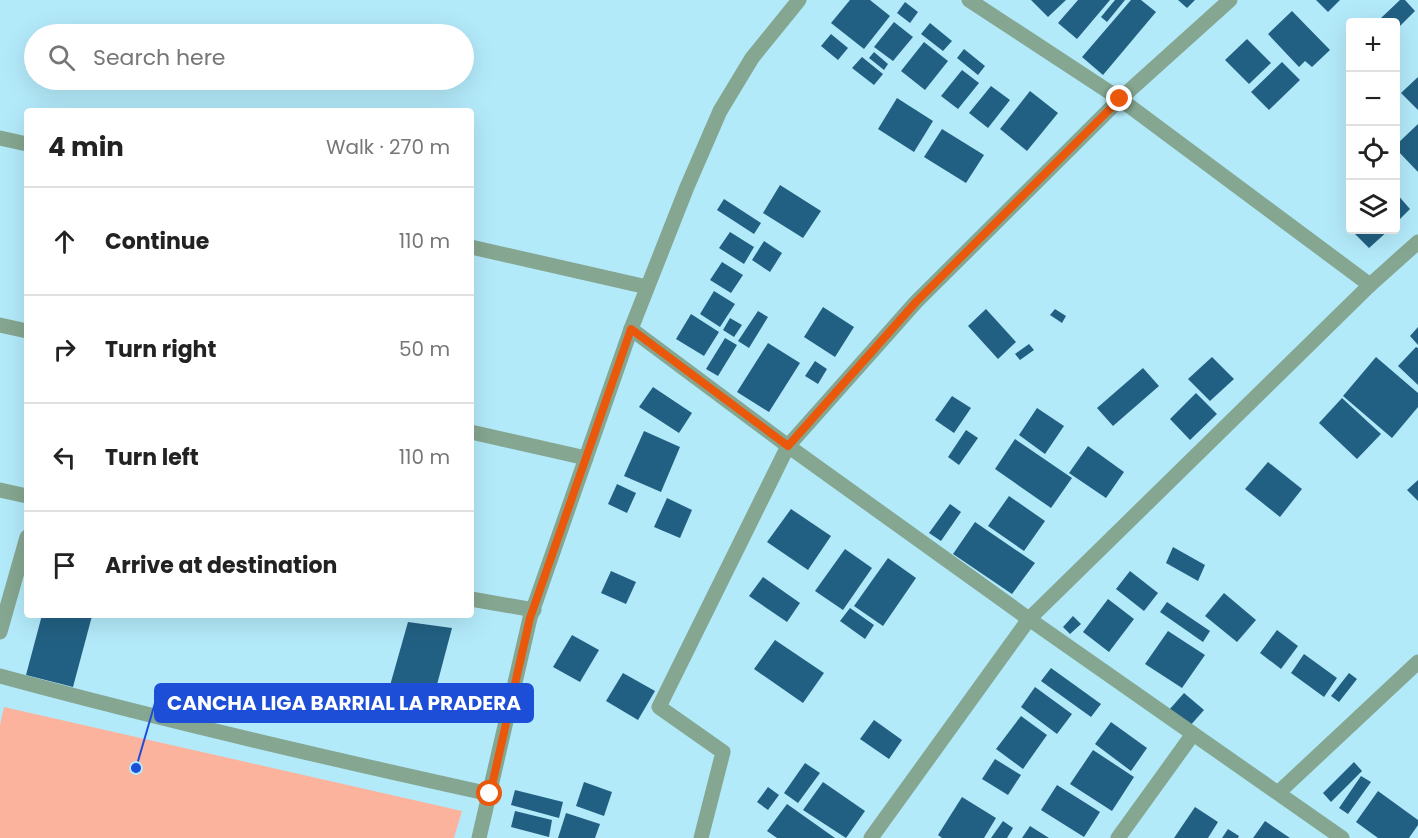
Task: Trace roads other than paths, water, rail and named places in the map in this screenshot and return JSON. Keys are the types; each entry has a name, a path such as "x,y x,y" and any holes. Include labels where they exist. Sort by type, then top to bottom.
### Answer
{"street":[{"path":"479,838 534,610 647,287 720,111 752,58 799,0"},
{"path":"969,0 1120,99 1370,285"},
{"path":"701,838 723,753 659,707 788,446 916,302 1120,99 1230,0"},
{"path":"0,138 24,143"},
{"path":"871,838 1029,619 1370,285 1418,242"},
{"path":"474,248 647,287"},
{"path":"0,325 24,330"},
{"path":"631,329 788,446 1029,619 1342,838"},
{"path":"474,433 586,458"},
{"path":"0,490 24,495"},
{"path":"0,632 24,548"},
{"path":"474,599 534,610"},
{"path":"1279,792 1418,662"},
{"path":"0,676 80,698 490,794"},
{"path":"1118,838 1193,734"}],"place":[{"name":"CANCHA LIGA BARRIAL LA PRADERA","path":"136,768"}]}
